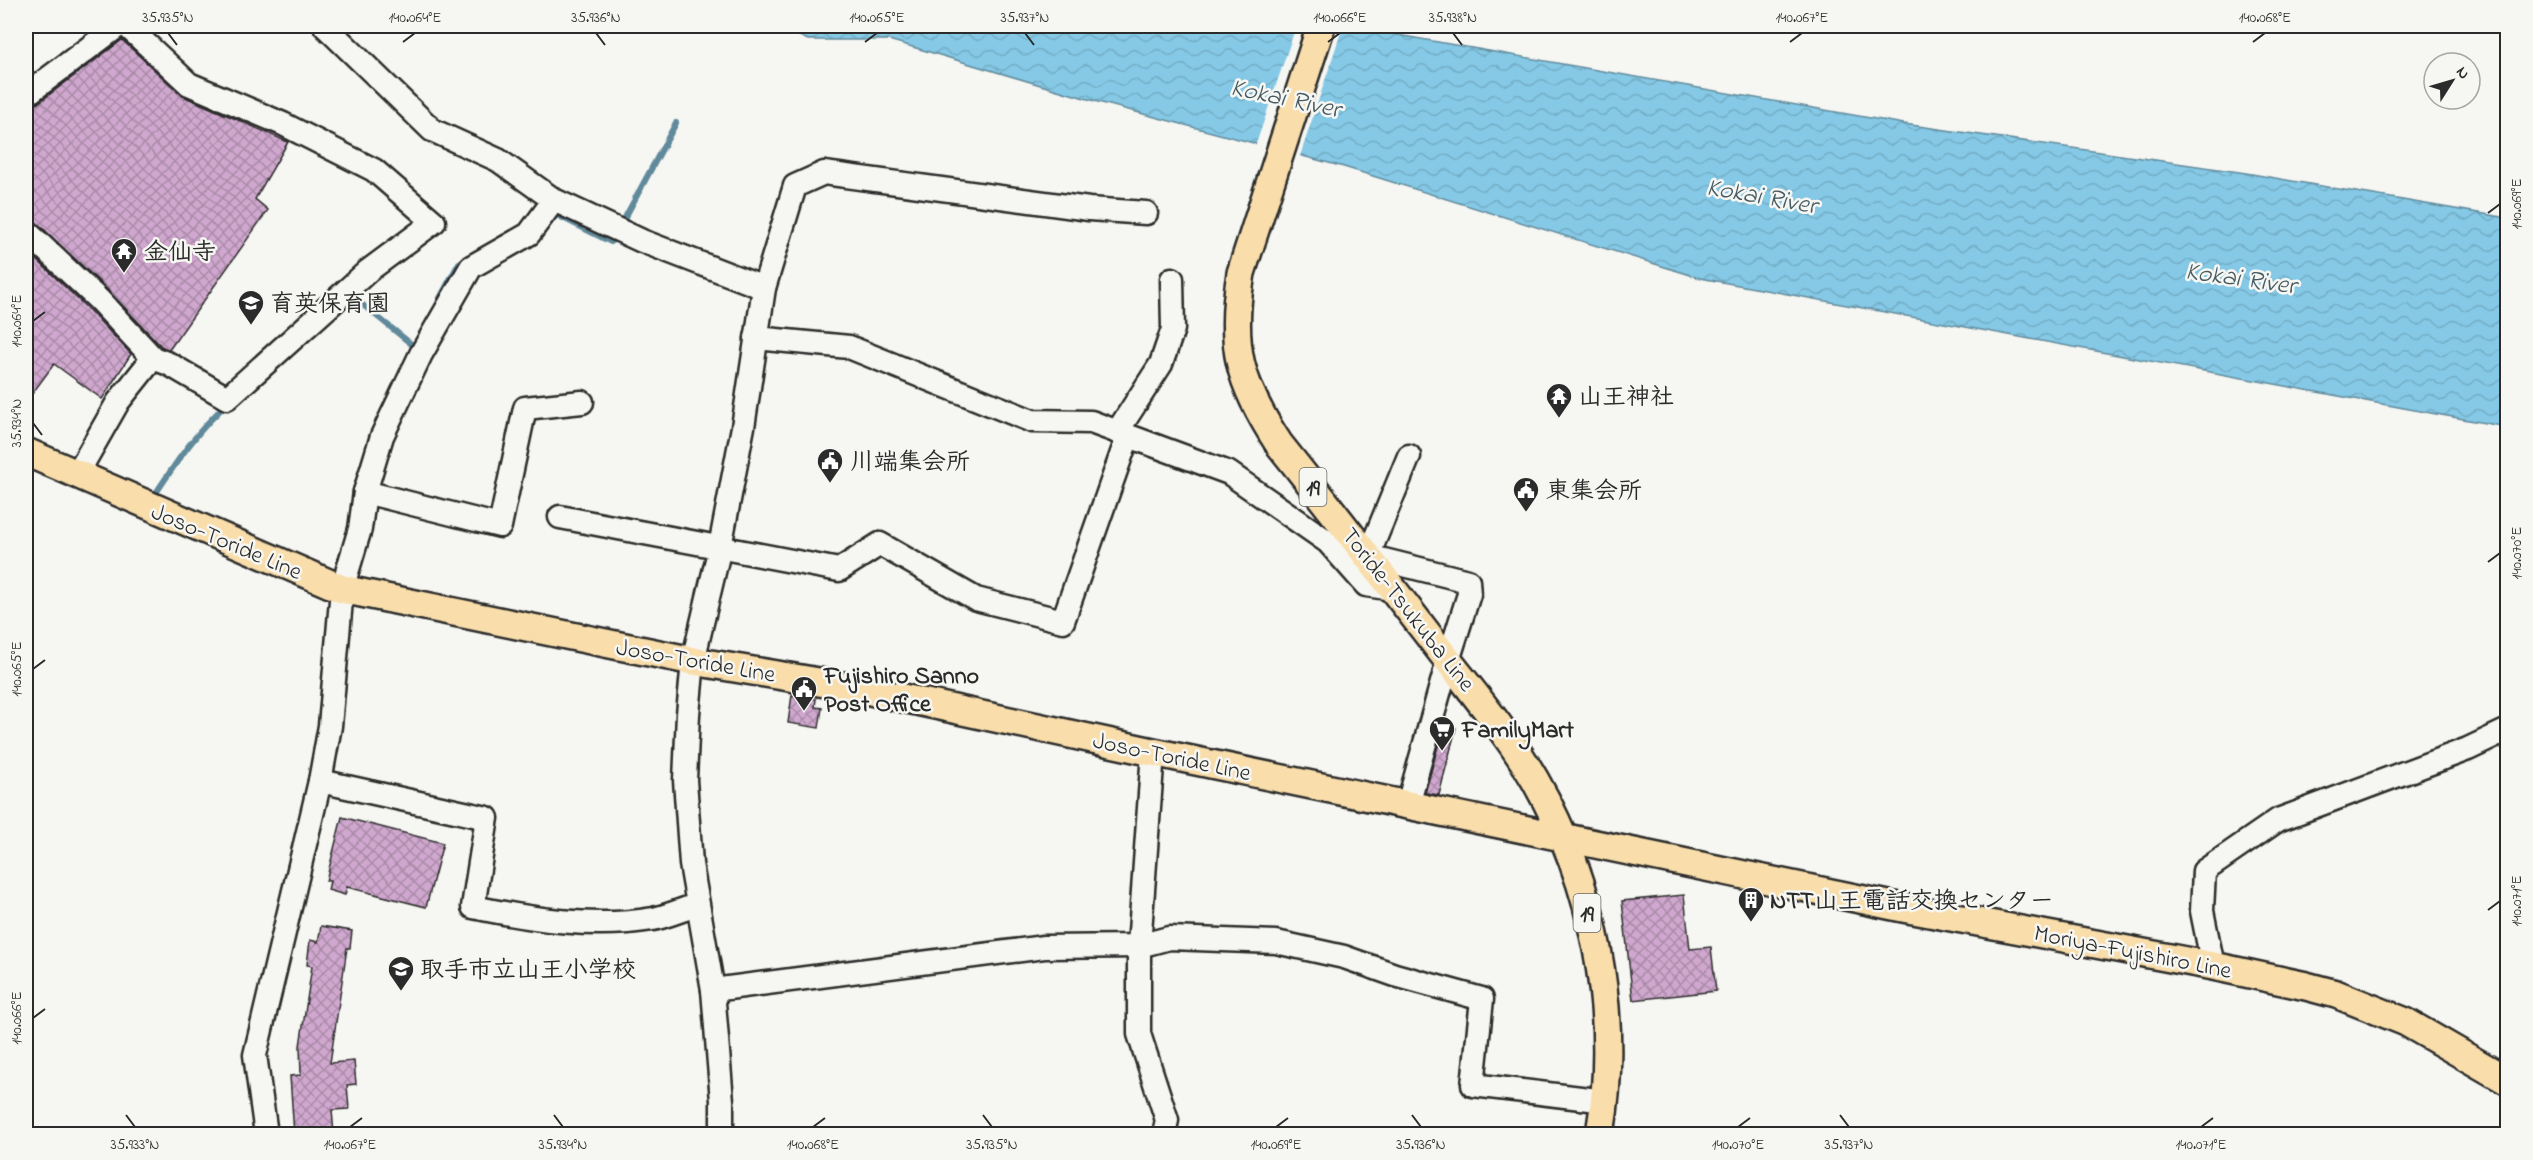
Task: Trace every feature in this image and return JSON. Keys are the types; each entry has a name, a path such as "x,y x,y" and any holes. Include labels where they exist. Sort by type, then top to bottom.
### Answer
{"main road":[{"name":"Toride-Tsukuba Line","path":"1321,26 1241,273 1236,305 1239,363 1247,389 1280,444 1494,718 1523,761 1564,838 1588,914 1604,991 1607,1026 1606,1101 1600,1134"},
{"name":"Joso-Toride Line","path":"26,452 129,499 342,590 693,662 861,689 1564,838"},
{"name":"Moriya-Fujishiro Line","path":"1564,838 1903,908 2213,966 2316,988 2406,1022 2508,1081"}],"street":[{"path":"26,95 118,26"},
{"path":"26,231 99,300 153,358 169,363 227,398 368,271 434,222 374,170 283,124 189,84 127,26"},
{"path":"325,26 432,130 498,160 554,200 642,241 764,288"},
{"path":"722,1134 722,1101 713,990 691,864 686,780 688,714 693,662 720,547 743,427 764,288 795,186 824,173 1078,207 1146,213"},
{"path":"266,1134 255,1055 320,781 330,726 342,590 360,529 365,492 382,436 421,354 471,267 529,234 554,200"},
{"path":"560,517 839,570 880,544 976,599 1063,621 1123,434 1161,364 1173,329 1172,279"},
{"path":"756,338 849,347 1032,421 1090,422 1229,473 1328,542 1366,585 1393,589"},
{"path":"77,474 118,402 153,358"},
{"path":"365,492 500,526 525,408 582,402"},
{"path":"1408,804 1469,594 1468,581 1368,556 1409,456"},
{"path":"2213,966 2202,911 2204,871 2278,820 2468,749 2508,730"},
{"path":"1153,752 1139,946 1140,1034 1167,1120 1164,1134"},
{"path":"320,781 487,818 473,908 531,919 602,923 654,919 697,905"},
{"path":"713,990 1044,947 1139,946 1169,938 1276,942 1344,957 1395,975 1482,999 1473,1085 1606,1101"}],"water":[{"name":"Kokai River","path":"778,26 1358,26 1381,32 1904,124 2246,173 2507,218 2507,427 1700,278 1344,167 1098,102 889,40 808,40"}],"pier":[{"path":"1296,26 1343,26 1299,159 1255,147"}],"building":[{"name":"金仙寺","path":"122,40 183,96 288,142 255,199 268,210 169,350 161,346 108,290 35,221 26,218 26,108 34,106"},
{"path":"26,249 131,354 102,399 54,364 26,402"},
{"path":"792,695 816,699 815,707 822,708 819,728 788,723"},
{"path":"1444,725 1456,728 1439,795 1425,793"},
{"path":"342,817 443,843 426,907 347,887 345,895 328,890 330,881 326,881"},
{"path":"1684,895 1690,949 1711,947 1716,991 1633,1000 1622,901"},
{"path":"321,926 352,931 350,948 347,948 330,1063 354,1061 356,1084 347,1085 349,1109 332,1110 334,1134 294,1134 290,1076 301,1075 300,1046 312,966 307,965 310,940 318,942"}],"waterway":[{"path":"621,225 676,123"},
{"path":"551,215 553,213 611,242 616,234"},
{"path":"439,300 459,263 466,259"},
{"path":"348,301 353,297 415,347 417,343"},
{"path":"156,493 198,434 228,403"}],"place":[{"name":"金仙寺","path":"124,274"},
{"name":"育英保育園","path":"251,326"},
{"name":"山王神社","path":"1559,419"},
{"name":"川端集会所","path":"830,484"},
{"name":"東集会所","path":"1526,513"},
{"name":"Fujishiro Sanno Post Office","path":"804,712"},
{"name":"FamilyMart","path":"1442,752"},
{"name":"NTT山王電話交換センター","path":"1751,923"},
{"name":"取手市立山王小学校","path":"401,992"}]}
